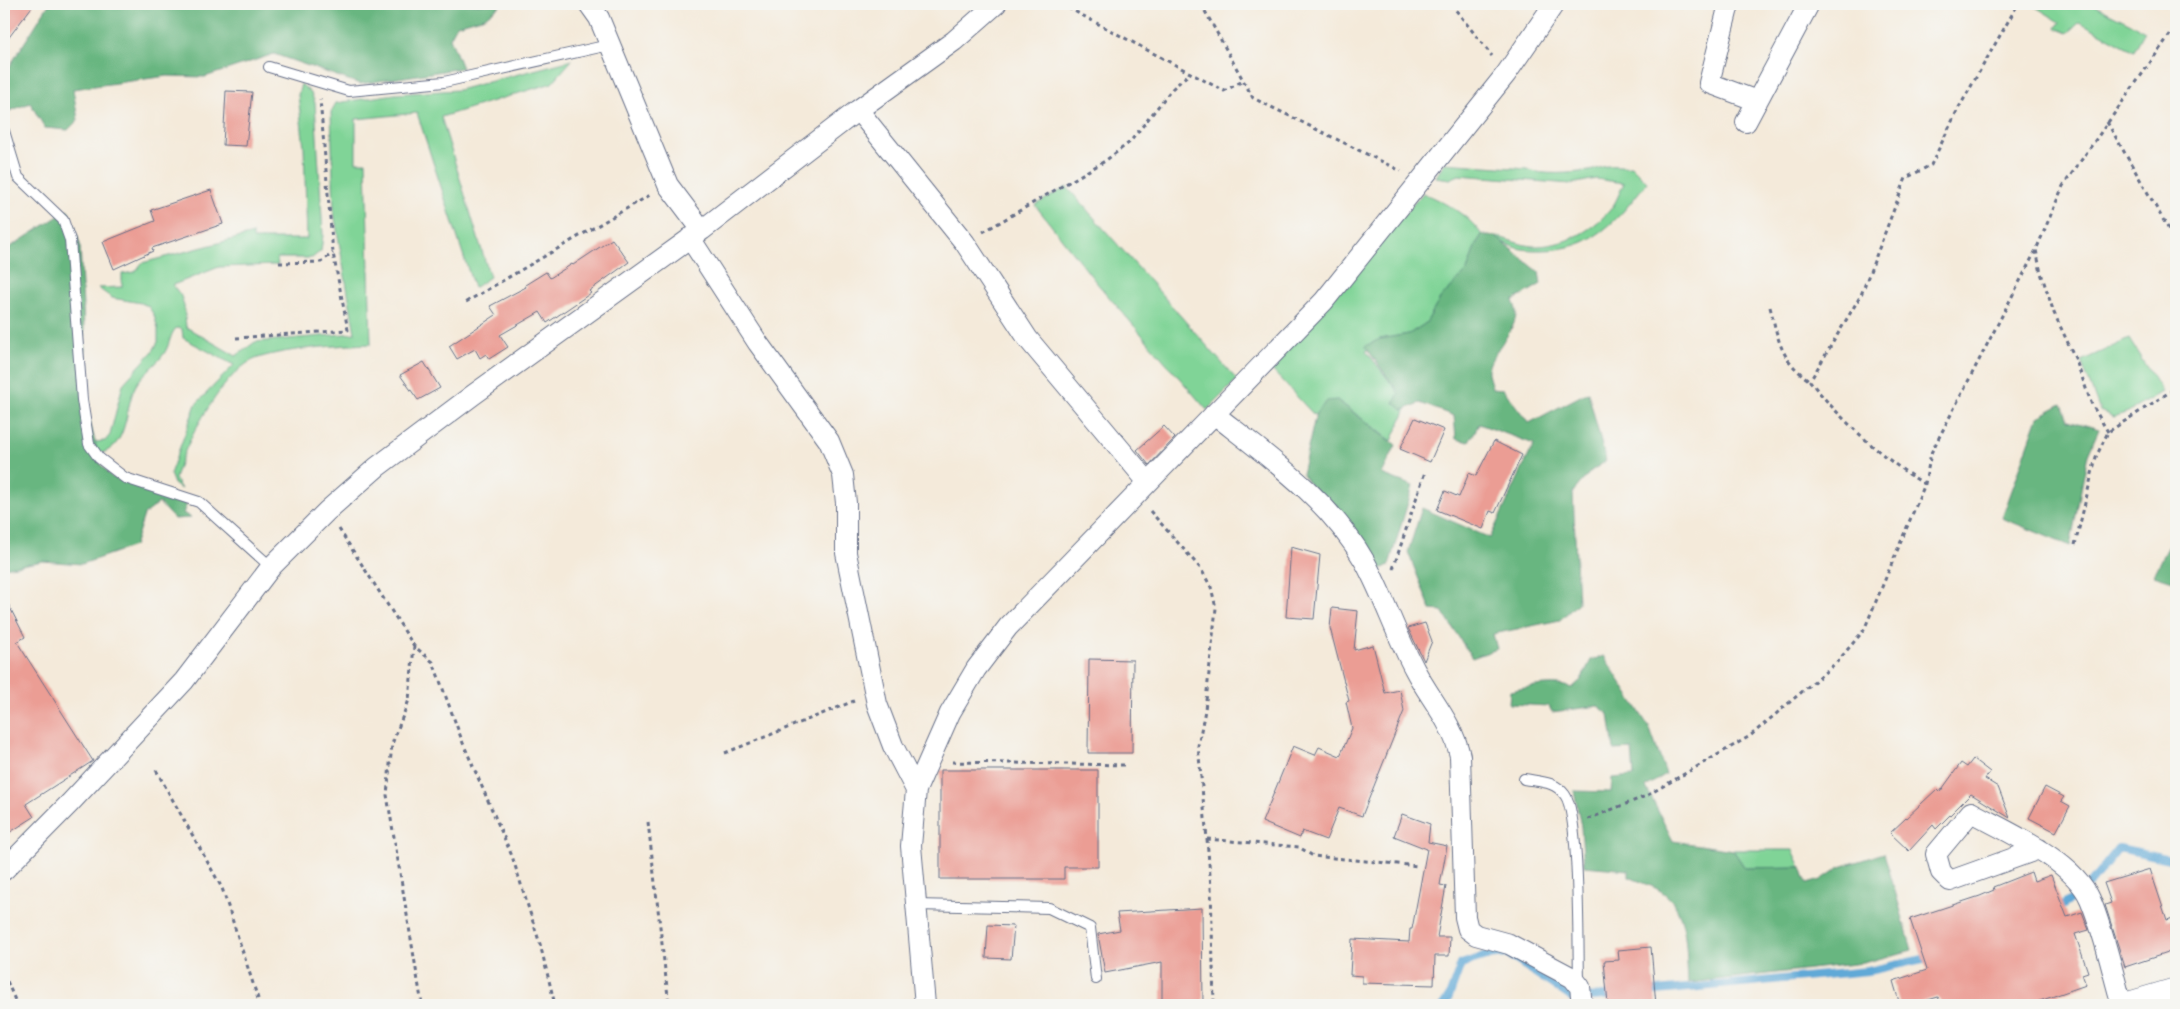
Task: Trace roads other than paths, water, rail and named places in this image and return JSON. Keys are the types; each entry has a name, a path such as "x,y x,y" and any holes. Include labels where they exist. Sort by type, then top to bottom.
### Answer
{"street":[{"path":"589,4 599,18 668,185 758,343 829,441 843,475 846,503 846,553 875,693 893,746 916,790"},
{"path":"4,870 70,803 184,681 271,567 327,510 377,468 466,401 696,234 858,110 954,42 996,4"},
{"path":"925,1005 911,846 916,790 950,713 976,669 1008,627 1147,481 1324,301 1506,74 1554,4"},
{"path":"1730,4 1709,83 1758,100"},
{"path":"1746,122 1809,4"},
{"path":"858,110 966,243 1028,339 1147,481"},
{"path":"1214,414 1298,480 1328,510 1365,563 1414,669 1457,740 1460,756 1465,917 1468,929 1476,935 1509,944 1573,978 1581,996"},
{"path":"2039,849 1950,881 1940,872 1936,854 1971,812 2047,853 2074,879 2089,898 2122,1005"},
{"path":"2132,1005 2176,992"}],"lane":[{"path":"269,67 349,91 444,82 609,45"},
{"path":"4,131 18,177 63,220 70,240 82,400 89,444 99,458 125,478 199,502 271,567"},
{"path":"1524,779 1553,784 1566,797 1573,824 1581,996"},
{"path":"916,904 1049,908 1090,928 1096,979"}],"waterway":[{"path":"2090,884 2119,848 2170,859 2176,852"},
{"path":"2055,911 2076,896"},
{"path":"1443,1005 1449,997 1461,964 1486,956 1507,954 1572,998"},
{"path":"1646,992 1868,971 1932,957"},
{"path":"1592,997 1617,995"}]}
